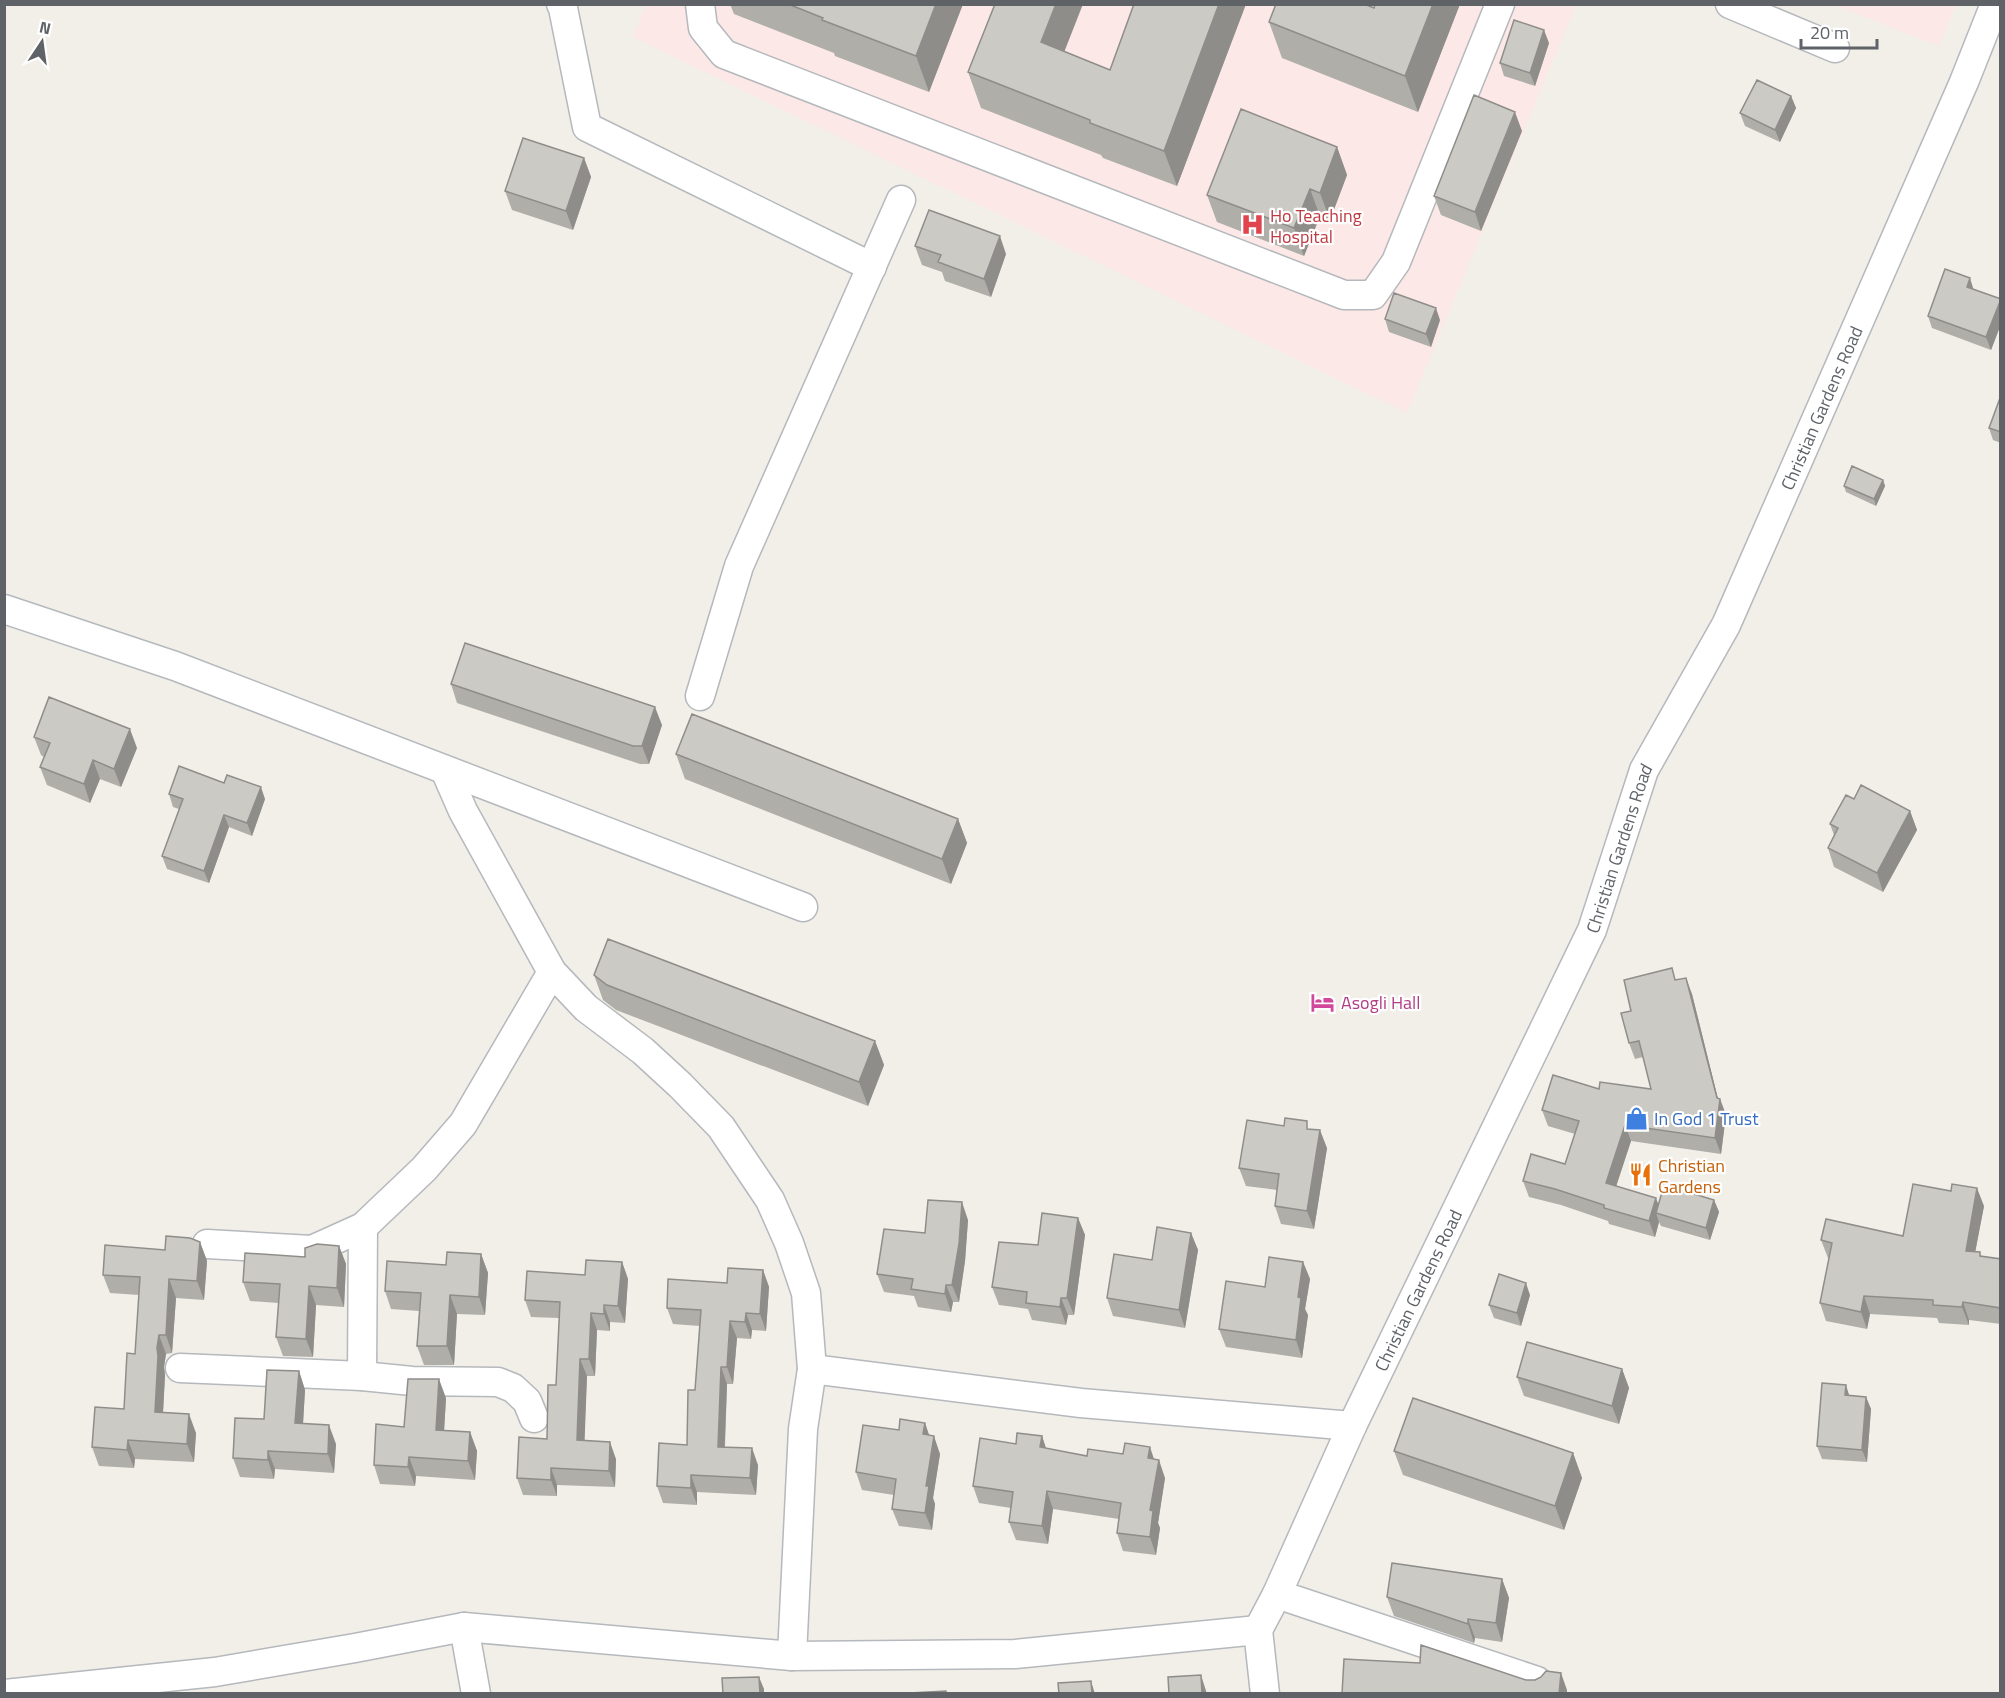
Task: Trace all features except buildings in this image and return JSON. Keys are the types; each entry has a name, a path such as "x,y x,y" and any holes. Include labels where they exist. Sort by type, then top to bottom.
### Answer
{"street":[{"path":"561,4 587,127 872,267"},
{"path":"700,4 703,28 724,54 1344,295 1373,295 1396,262 1500,4"},
{"path":"1730,4 1835,48"},
{"name":"Christian Gardens Road","path":"1258,1630 1277,1594 1352,1426 1592,930 1644,770 1726,625 1964,82 1995,4"},
{"path":"700,696 739,566 902,200"},
{"path":"4,609 175,666 802,907"},
{"path":"446,770 464,811 552,972 586,1008 643,1051 721,1127 770,1200 789,1243 806,1293 812,1369 803,1440 792,1656"},
{"path":"207,1244 312,1250 363,1227 424,1169 463,1124 552,972"},
{"path":"362,1376 363,1227"},
{"path":"180,1368 362,1376 412,1381 498,1382 513,1388 520,1394 534,1418"},
{"path":"812,1369 1081,1403 1352,1426"},
{"path":"1277,1594 1538,1681"},
{"path":"464,1627 476,1694"},
{"path":"5,1694 215,1672 464,1627 792,1656 1015,1654 1258,1630 1265,1694"}],"shaded area":[{"name":"Ho Teaching Hospital","path":"646,4 1576,5 1407,413 633,37"},
{"path":"1834,5 1956,5 1939,46"}],"place":[{"name":"Ho Teaching Hospital","path":"1252,225"},
{"name":"Asogli Hall","path":"1323,1002"},
{"name":"In God 1 Trust","path":"1636,1118"},
{"name":"Christian Gardens","path":"1640,1175"}]}
